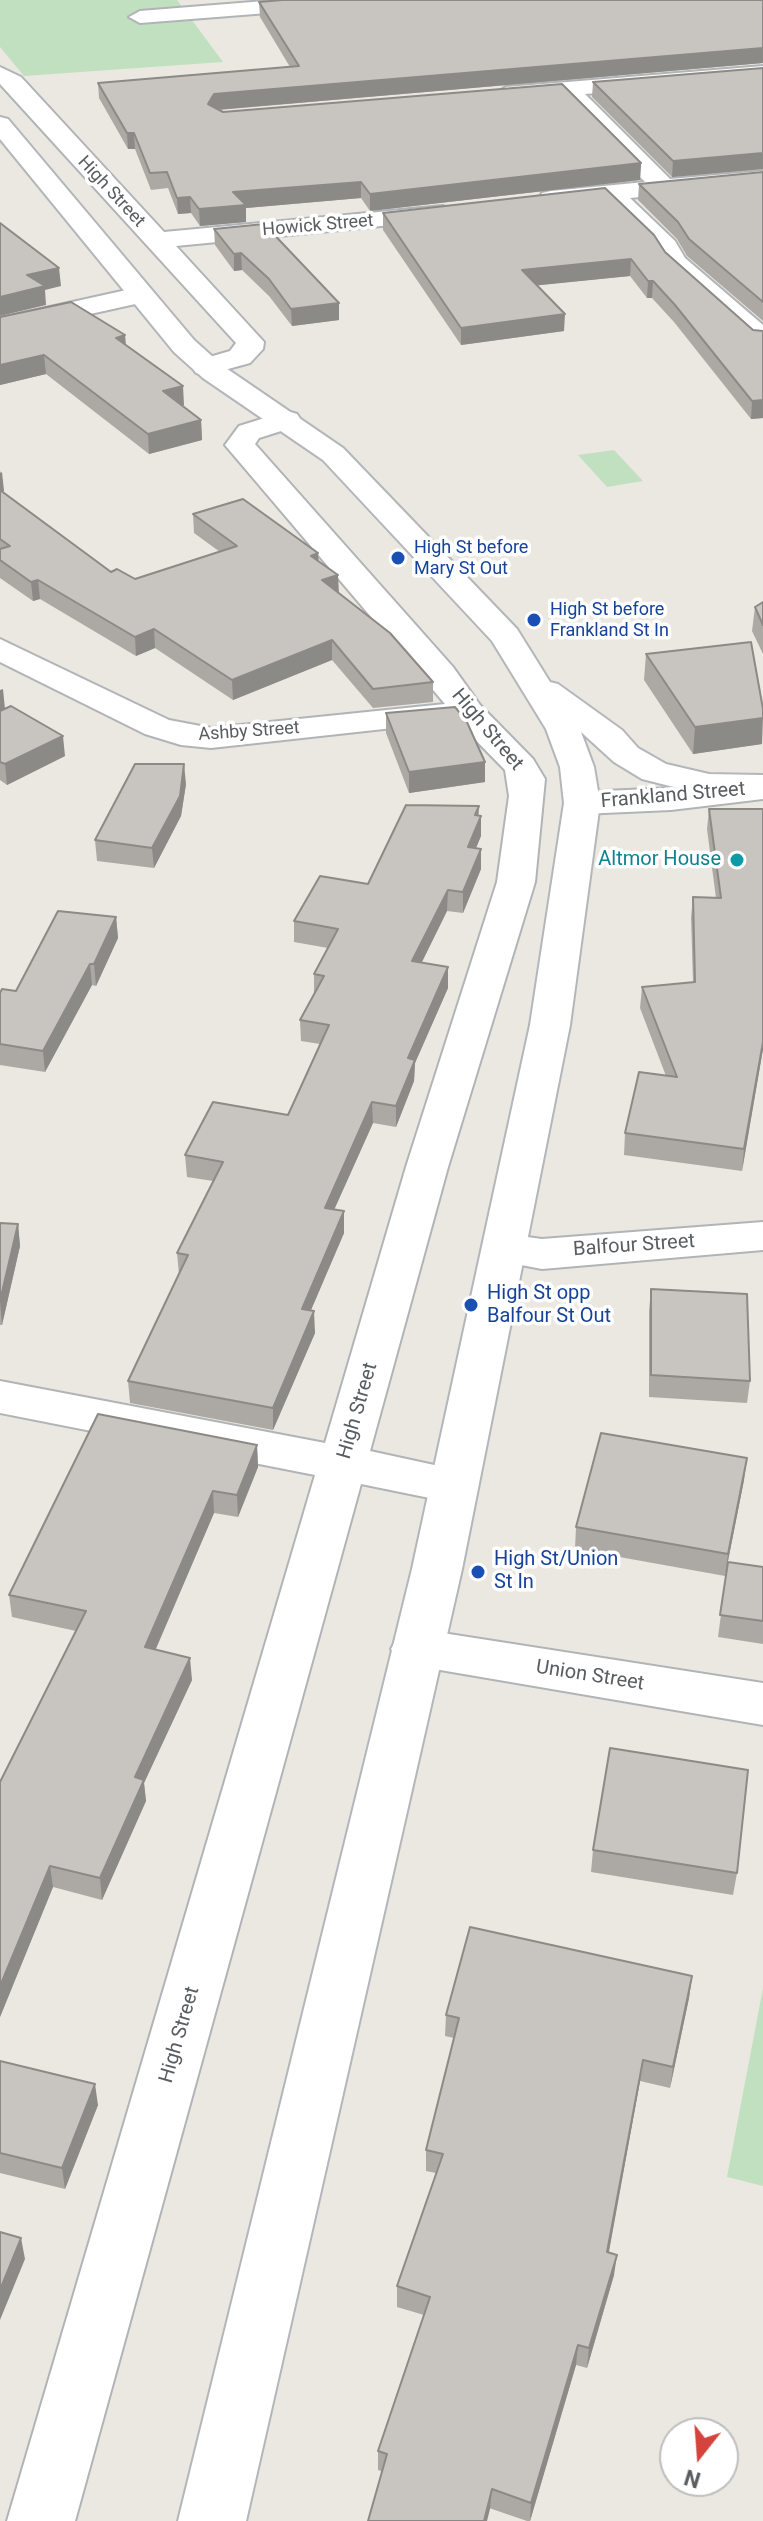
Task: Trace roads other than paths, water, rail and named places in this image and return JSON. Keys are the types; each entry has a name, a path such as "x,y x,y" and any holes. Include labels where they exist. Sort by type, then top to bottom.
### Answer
{"street":[{"path":"140,17 174,22 357,0"},
{"path":"489,95 763,73"},
{"name":"High Street","path":"0,74 13,82 250,342 249,349 240,357 206,367"},
{"path":"567,89 664,187"},
{"name":"High Street","path":"0,124 140,295 206,367 333,454 505,636 563,729 577,767 582,803 550,1025 505,1249 417,1649 212,2521"},
{"path":"526,201 763,178"},
{"path":"610,192 666,246 675,262 763,339"},
{"name":"Howick Street","path":"159,240 472,209"},
{"path":"0,326 140,295"},
{"name":"High Street","path":"41,2521 427,1167 516,882 527,779 521,766 468,712 441,674 240,445 241,439 249,432 287,420"},
{"name":"Ashby Street","path":"0,649 157,727 181,735 211,738 468,712"},
{"path":"537,685 610,737 626,755 654,772 699,783 763,787"},
{"name":"Frankland Street","path":"582,803 671,799 763,787"},
{"name":"Balfour Street","path":"505,1249 542,1254 763,1236"},
{"path":"0,1397 454,1485"},
{"name":"Union Street","path":"417,1649 763,1704"}],"place":[{"name":"High St before Mary St Out","path":"398,558"},
{"name":"High St before Frankland St In","path":"534,620"},
{"name":"Altmor House","path":"737,860"},
{"name":"High St opp Balfour St Out","path":"471,1305"},
{"name":"High St/Union St In","path":"478,1572"}]}
